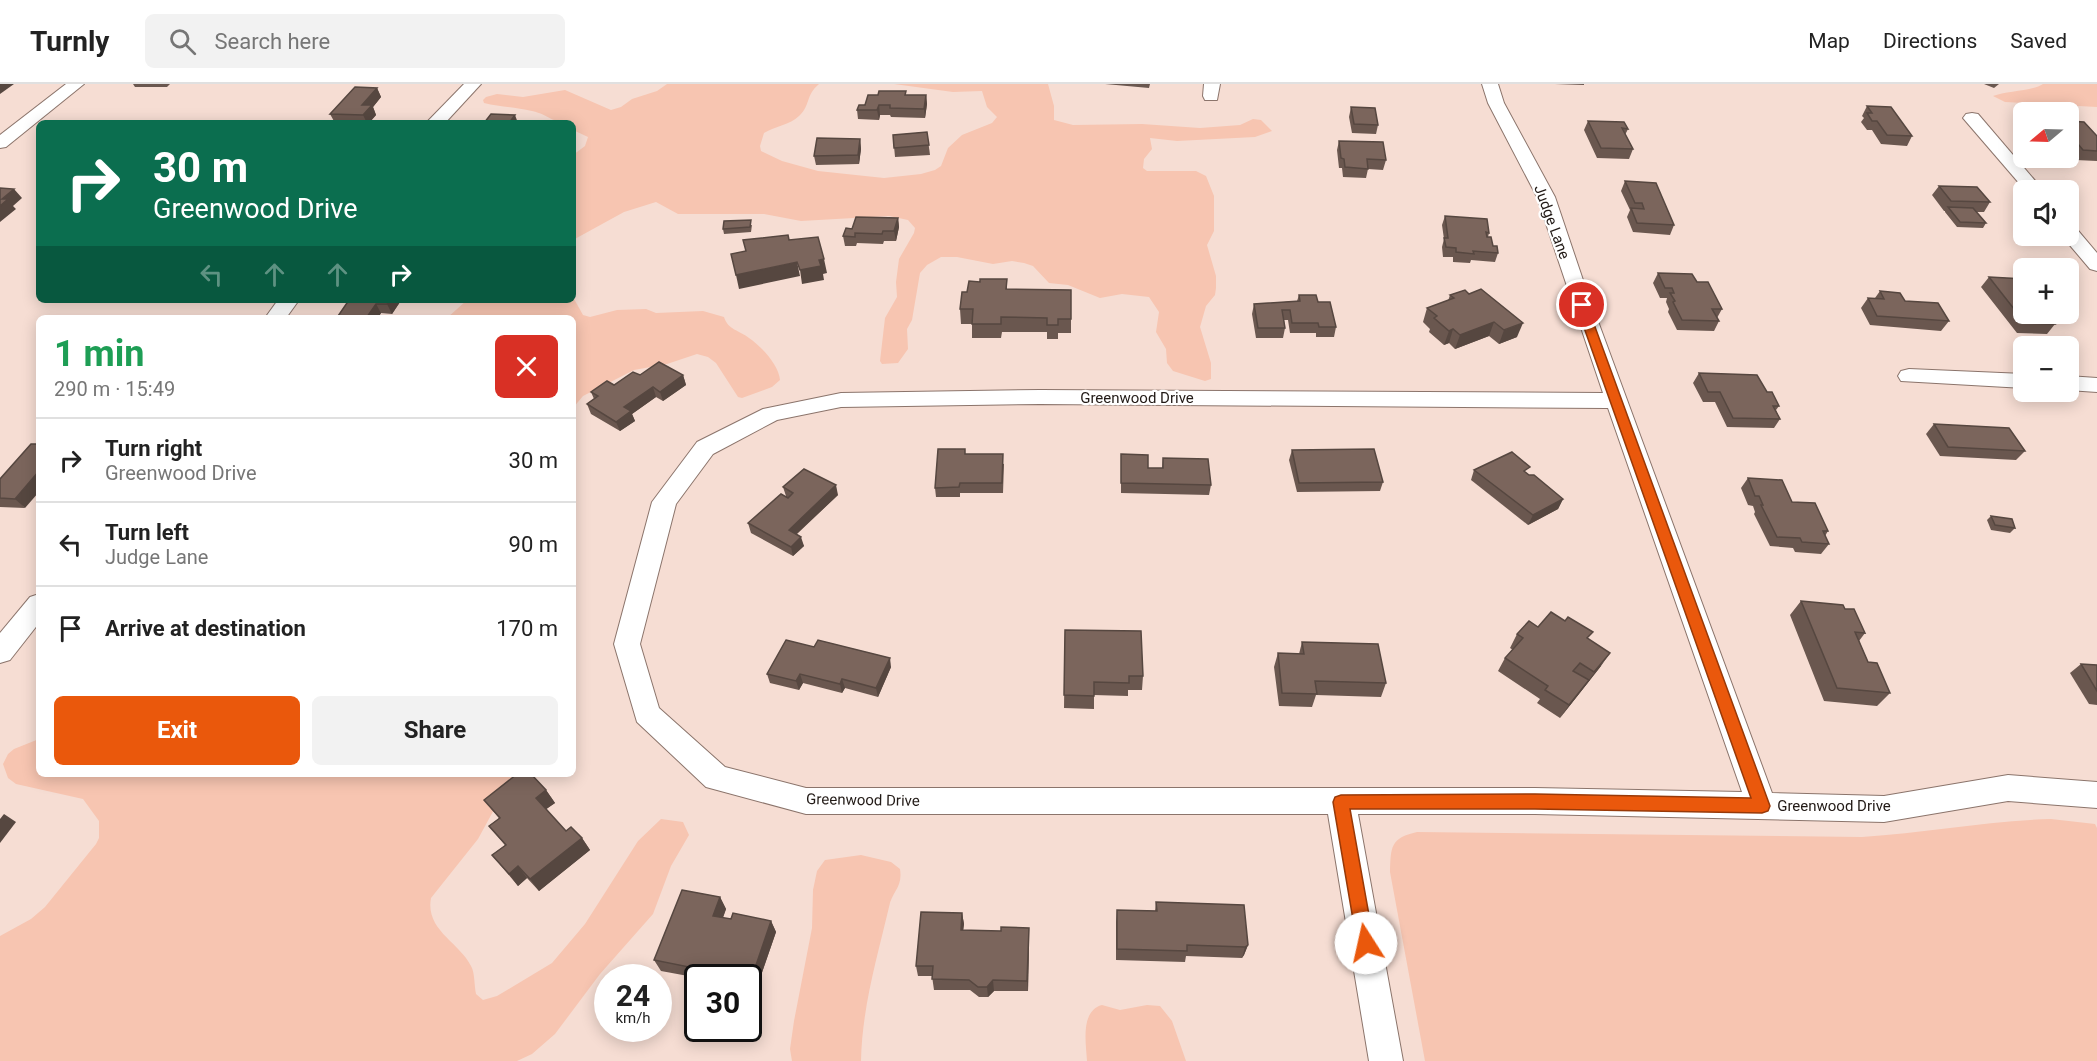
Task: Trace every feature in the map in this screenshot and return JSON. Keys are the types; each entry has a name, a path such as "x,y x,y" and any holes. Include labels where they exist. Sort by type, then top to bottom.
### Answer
{"street":[{"path":"0,143 76,84"},
{"path":"438,120 473,84"},
{"name":"Judge Lane","path":"1490,84 1496,103 1546,197 1575,286 1762,806"},
{"path":"1972,118 2025,180"},
{"path":"2079,244 2097,265"},
{"path":"277,315 287,303"},
{"path":"1909,376 2013,381"},
{"path":"2079,384 2097,385"},
{"name":"Greenwood Drive","path":"1617,401 1040,397 841,400 771,414 705,448 664,502 627,644 647,714 716,778 806,801 1535,801 1884,809 2008,788 2097,795"},
{"path":"0,652 36,608"},
{"path":"1341,802 1386,1061"}],"shaded area":[{"path":"667,84 819,84 799,116 764,133 760,146 761,151 782,161 818,171 884,178 935,170 941,166 948,148 962,135 992,123 997,117 987,107 982,91 953,92 894,84 1048,84 1054,106 1054,120 1073,125 1142,124 1200,128 1240,125 1253,119 1261,120 1272,131 1255,137 1177,141 1150,138 1152,149 1144,159 1143,168 1147,171 1196,171 1206,176 1214,196 1214,231 1207,245 1216,276 1216,288 1215,295 1206,306 1200,327 1211,363 1211,379 1205,381 1173,371 1167,363 1166,349 1156,332 1159,312 1149,297 1122,294 1100,298 1068,285 1049,283 1033,266 1024,263 1012,261 993,264 957,257 941,257 927,265 920,273 912,320 907,329 908,349 898,363 882,364 880,361 885,318 897,297 899,259 915,228 908,220 889,216 801,221 764,214 678,214 656,202 624,212 576,238 576,153 585,146 588,137 576,131 576,120 555,120 532,111 484,103 483,100 497,94 523,97 565,90 611,110 621,107 632,99 657,91"},
{"path":"2043,84 2097,84 2097,107 2079,106 2079,102 2005,102 1993,96"},
{"path":"576,302 583,315 590,317 617,310 646,309 656,313 703,311 724,317 731,327 759,346 773,362 780,380 772,387 742,398 738,397 716,363 708,357 697,354 667,364 634,370 583,396 576,404 576,315 450,315 464,303"},
{"path":"36,740 36,777 524,777 496,806 478,839 431,898 433,919 471,966 476,994 483,1000 497,996 552,963 585,924 638,841 661,819 683,822 689,835 671,866 653,914 609,964 594,964 594,982 555,1034 532,1054 517,1061 0,1061 0,936 31,919 45,907 99,838 99,821 83,799 16,784 8,778 3,764 8,754 14,749"},
{"path":"2051,819 2095,824 2097,828 2097,1061 1425,1061 1390,872 1394,845 1408,834 1417,832 1862,837"},
{"path":"861,855 891,862 900,869 901,875 899,885 890,902 871,983 864,1022 861,1061 792,1061 790,1049 812,928 813,890 817,871 825,860"},
{"path":"1102,1005 1120,1010 1147,1005 1160,1006 1172,1021 1186,1061 1087,1061 1087,1021 1095,1008"}],"building":[{"path":"355,87 377,88 362,105 372,105 363,115 330,114"},
{"path":"879,91 906,91 905,95 926,95 924,109 890,108 890,105 879,105 877,110 857,110 859,105 865,105 868,95 878,95"},
{"path":"1867,106 1891,107 1912,136 1887,135 1877,121 1872,121 1867,113 1872,113"},
{"path":"1351,107 1375,108 1378,125 1354,124"},
{"path":"491,114 515,115 511,120 486,120"},
{"path":"1588,121 1624,122 1628,129 1622,128 1633,149 1601,148"},
{"path":"2079,122 2084,122 2097,136 2097,151 2083,150 2079,145"},
{"path":"927,132 929,145 894,148 893,135"},
{"path":"817,138 860,139 858,155 814,156"},
{"path":"1339,141 1383,142 1386,160 1367,159 1368,169 1345,167 1344,159 1341,158"},
{"path":"1625,181 1656,183 1674,225 1637,223 1631,208 1644,209 1642,203 1635,203"},
{"path":"1939,186 1977,187 1990,202 1951,201"},
{"path":"0,188 14,189 2,199 8,199 0,206"},
{"path":"1948,207 1973,208 1986,223 1960,222"},
{"path":"1445,216 1487,219 1489,233 1486,232 1487,237 1491,237 1493,246 1497,246 1498,253 1456,252 1456,248 1446,247 1444,238 1448,238"},
{"path":"856,217 898,218 894,231 883,231 882,234 855,233 855,237 843,236 846,228 852,229"},
{"path":"751,220 750,227 723,229 724,221"},
{"path":"788,235 789,240 818,237 824,259 819,260 821,266 800,270 797,262 736,275 731,254 746,251 743,240"},
{"path":"1658,273 1692,274 1697,282 1708,282 1722,309 1712,309 1719,321 1682,320 1670,293 1674,293 1672,288 1665,288"},
{"path":"1989,277 2013,278 2013,308"},
{"path":"980,279 1007,279 1006,289 1071,290 1071,319 1058,319 1058,325 1047,325 1047,318 1001,317 1001,324 972,324 973,309 960,309 962,292 967,292 969,281 980,282"},
{"path":"1481,289 1523,323 1504,330 1494,322 1460,335 1453,329 1449,331 1434,318 1437,316 1427,308 1454,298 1450,295 1465,290 1469,294"},
{"path":"1880,291 1900,293 1905,301 1938,303 1949,321 1877,316 1868,298 1884,299"},
{"path":"1299,295 1316,295 1318,302 1330,302 1336,327 1319,327 1318,323 1292,323 1290,310 1282,310 1285,328 1258,328 1254,304 1300,301"},
{"path":"347,303 388,303 376,304 368,315 339,315"},
{"path":"659,362 683,375 660,392 653,387 624,407 631,411 616,422 587,404 598,396 591,392 607,381 614,385 633,372 640,375"},
{"path":"1699,373 1757,375 1767,392 1772,392 1779,406 1773,406 1780,419 1733,418 1720,392 1708,392"},
{"path":"1934,424 2009,428 2025,451 1948,447"},
{"path":"31,444 36,444 36,474 15,499 0,498 0,479"},
{"path":"938,449 965,449 965,454 1003,454 1002,483 960,483 959,487 935,488"},
{"path":"1374,449 1383,482 1299,483 1292,450"},
{"path":"1512,452 1530,467 1524,471 1529,475 1534,475 1563,499 1533,515 1474,470"},
{"path":"1121,454 1148,455 1148,468 1163,468 1163,458 1208,459 1211,485 1121,483"},
{"path":"804,469 836,485 789,530 801,537 791,547 748,523 781,494 788,498 793,493 783,487"},
{"path":"1748,478 1782,480 1792,502 1815,503 1828,531 1823,531 1829,544 1802,542 1800,538 1777,537 1759,496 1755,496"},
{"path":"1991,516 2012,519 2015,528 1995,525"},
{"path":"1801,601 1843,605 1845,609 1854,609 1865,633 1855,632 1868,662 1877,663 1890,693 1837,688"},
{"path":"1551,612 1565,621 1568,617 1593,632 1587,638 1610,653 1594,672 1580,663 1573,671 1589,680 1569,705 1545,690 1548,686 1505,658 1523,638 1517,634 1529,621 1538,627"},
{"path":"1065,630 1141,631 1143,676 1129,676 1129,683 1094,682 1094,696 1064,695"},
{"path":"786,640 814,647 818,640 890,658 876,688 842,679 840,684 800,674 796,681 767,674"},
{"path":"1302,642 1378,644 1386,683 1315,681 1317,694 1282,693 1278,653 1304,654"},
{"path":"2081,664 2097,665 2097,691"},
{"path":"513,777 534,777 546,790 536,798 566,831 571,827 582,838 530,879 518,866 509,874 492,855 506,845 489,826 500,818 484,800"},
{"path":"682,890 720,897 713,916 731,919 733,913 771,921 756,964 684,964 684,966 654,960"},
{"path":"1156,902 1244,905 1248,945 1245,947 1187,945 1187,951 1117,949 1117,910 1157,911"},
{"path":"921,912 962,913 961,930 1001,931 1001,927 1029,928 1027,981 993,980 987,987 978,987 969,980 932,979 933,966 916,966"}],"route":[{"path":"1366,943 1341,802 1535,801 1762,806 1582,305"}]}
